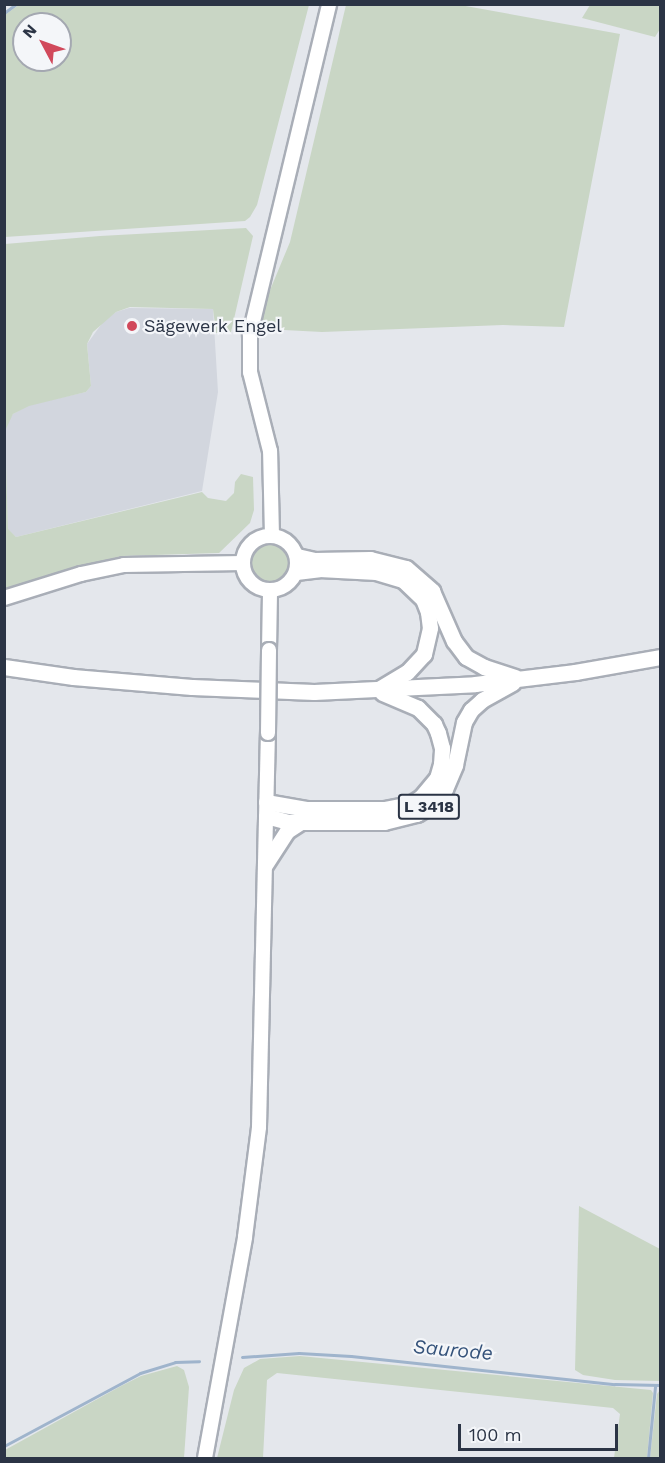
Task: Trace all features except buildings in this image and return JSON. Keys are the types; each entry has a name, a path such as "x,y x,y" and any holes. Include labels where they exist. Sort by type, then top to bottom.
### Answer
{"main road":[{"path":"272,536 270,451 250,372 250,334 329,4"},
{"path":"272,536 287,542 297,556 296,572 286,586 270,590 261,589 248,579 243,563 249,547 263,537 272,536"},
{"name":"L 3418","path":"297,556 314,560 370,559 405,568 432,591 454,641 466,657 484,667 521,679"},
{"path":"4,598 81,574 124,565 243,563"},
{"path":"296,572 319,569 376,572 403,580 423,599 428,612 430,628 424,654 406,672 377,690"},
{"path":"205,1458 239,1272 256,1155 260,1098 270,590"},
{"name":"L 3418","path":"4,667 73,677 254,691 377,690 521,679 660,657"},
{"name":"L 3418","path":"266,809 288,822 395,821 417,814 428,807 445,789 451,776 464,722 471,710 482,700 521,679"},
{"name":"L 3418","path":"266,809 384,809 410,804 426,793 437,778 441,764 442,748 434,724 418,708 377,690"},
{"path":"265,865 282,837 302,822"}],"shaded area":[{"name":"Sägewerk Engel","path":"129,308 213,309 218,392 202,491 16,537 8,530 5,431 8,422 13,414 29,405 86,392 91,386 87,344 103,322 116,312"}],"green space":[{"path":"20,4 309,5 257,205 245,221 5,237 5,15"},
{"path":"346,5 460,5 620,34 564,327 503,325 322,332 265,329 261,323 263,307 290,242"},
{"path":"590,5 660,5 660,29 655,37 582,18"},
{"path":"246,228 253,236 231,332 216,333 213,309 130,307 116,312 93,332 87,344 91,386 86,392 29,406 13,414 5,431 5,244"},
{"path":"5,431 8,529 16,537 202,492 208,498 226,501 234,493 235,482 241,474 253,477 254,510 250,523 219,553 122,556 76,567 5,589"},
{"path":"271,543 279,544 285,549 290,555 290,571 285,577 279,582 271,583 263,582 257,577 252,571 251,563 252,555 257,549 263,544"},
{"path":"579,1206 660,1249 660,1381 615,1380 583,1375 575,1370"},
{"path":"300,1356 651,1390 653,1393 647,1458 614,1458 620,1414 613,1408 277,1373 267,1380 263,1458 217,1458 234,1390 244,1368 260,1359"},
{"path":"177,1366 184,1370 189,1387 184,1458 5,1458 5,1450 121,1386 141,1376"},
{"path":"660,1390 660,1458 650,1458 657,1394"}],"waterway":[{"path":"4,13 16,4"},
{"name":"Saurode","path":"242,1357 299,1353 351,1356 615,1384 660,1385"},
{"name":"Saurode","path":"4,1446 140,1373 175,1362 199,1361"},
{"path":"648,1458 655,1386"}],"place":[{"name":"Sägewerk Engel","path":"132,326"}]}
